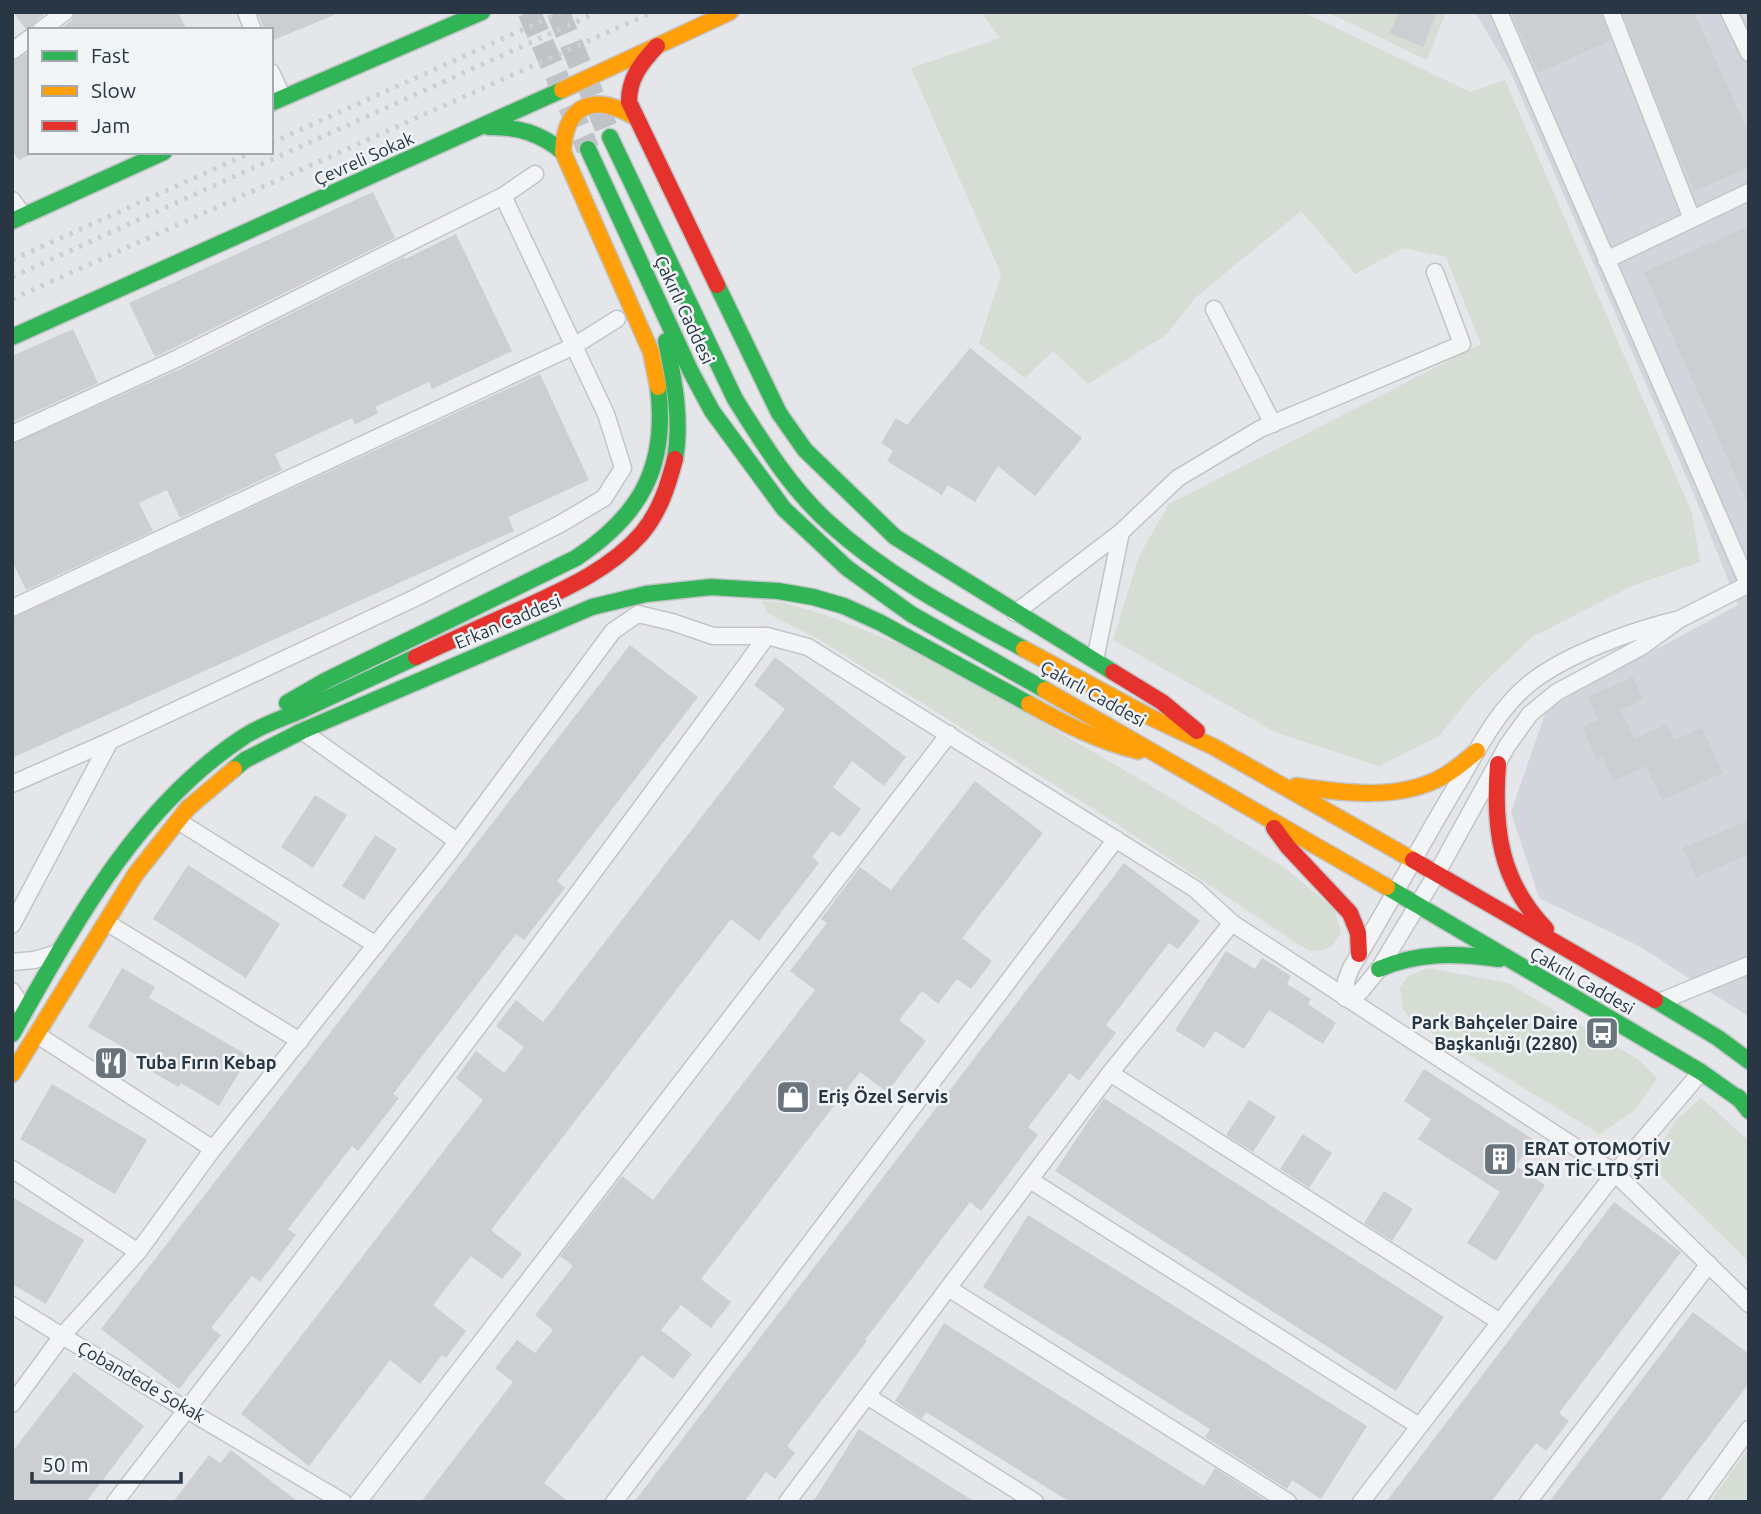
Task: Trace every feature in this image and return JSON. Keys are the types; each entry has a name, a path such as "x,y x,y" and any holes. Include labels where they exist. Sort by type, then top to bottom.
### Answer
{"main road":[{"name":"Çevreli Sokak","path":"12,337 482,127 730,12"},
{"path":"277,101 473,14"},
{"path":"657,46 642,61 633,76 628,91 629,102 779,413 805,450 895,537 1162,702 1214,747"},
{"path":"244,736 287,703 325,681 576,558 620,525 645,490 658,440 661,412 659,382 651,352 563,152 564,132 568,122 576,112 587,105 601,102 613,104 635,117"},
{"path":"482,127 514,127 535,132 563,152"},
{"name":"Çakırlı Caddesi","path":"610,137 735,399 778,464 829,523 893,574 925,594 1152,718 1214,747 1280,783 1659,1002 1749,1061"},
{"name":"Çakırlı Caddesi","path":"588,149 691,372 712,411 784,509 847,568 911,614 1161,755 1701,1072 1745,1105"},
{"path":"18,219 160,154"},
{"name":"Erkan Caddesi","path":"12,1034 110,869 158,809 200,768 244,736 594,573 622,552 645,528 663,499 674,467 679,432 671,364 648,278"},
{"name":"Erkan Caddesi","path":"12,1074 135,875 188,808 245,760 302,731 592,607 619,599 676,589 733,587 813,597 844,606 881,623 1077,731 1132,750 1161,755"},
{"path":"1280,783 1355,793 1384,793 1433,782 1477,751"},
{"path":"1498,764 1496,824 1509,874 1519,898 1532,915 1566,948"},
{"path":"1264,816 1288,847 1350,913 1360,938 1359,954"},
{"path":"1379,969 1396,960 1426,955 1466,955 1508,961"}],"street":[{"path":"44,28 65,12"},
{"path":"1345,998 1360,992 1379,969 1518,730 1543,702 1577,680 1641,647 1680,619 1748,585 1499,12"},
{"path":"1611,12 1692,219"},
{"path":"1729,12 1749,53"},
{"path":"12,51 28,39"},
{"path":"273,82 277,101"},
{"path":"12,434 176,359 503,196 535,174"},
{"path":"1606,260 1749,192"},
{"path":"12,784 417,597 560,524 604,498 623,468 606,414 503,196"},
{"path":"12,200 18,219"},
{"path":"1015,612 1121,532 1178,478 1273,424 1462,344 1435,272"},
{"path":"1214,309 1273,424"},
{"path":"12,608 574,346 617,318"},
{"path":"1095,660 1121,532"},
{"path":"12,1404 62,1336 138,1252 213,1149 457,841 613,631 638,614 713,636 767,636 808,647 949,734 1195,889 1232,923 1615,1173 1749,1304"},
{"path":"1345,998 1346,981 1393,892 1477,751 1514,698 1539,676 1631,632 1680,619"},
{"path":"114,1502 321,1234 605,858 767,636"},
{"path":"302,731 457,841"},
{"path":"358,1502 949,734"},
{"path":"12,925 110,741"},
{"path":"178,821 376,945"},
{"path":"614,1502 1116,839"},
{"path":"106,922 300,1041"},
{"path":"787,1502 1110,1073 1232,923"},
{"path":"12,962 34,960 58,953"},
{"path":"1659,1002 1749,965"},
{"path":"12,991 25,1012"},
{"path":"36,1034 213,1149"},
{"path":"1361,1502 1615,1173 1701,1072"},
{"path":"1110,1073 1500,1322"},
{"path":"12,1169 138,1252"},
{"path":"1030,1180 1419,1426"},
{"path":"1528,1502 1709,1264"},
{"path":"948,1288 1288,1502"},
{"name":"Çobandede Sokak","path":"12,1305 343,1502"},
{"path":"867,1396 1035,1502"},
{"path":"1696,1502 1749,1429"}],"shaded area":[{"path":"981,12 1303,12 1470,92 1505,80 1692,513 1700,562 1632,586 1532,637 1479,687 1439,736 1379,766 1277,733 1113,640 1139,556 1169,504 1481,344 1446,257 1403,248 1355,274 1301,211 1195,298 1167,334 1088,384 1053,351 1025,378 979,343 1001,274 911,68 1000,38"},
{"path":"1327,12 1446,12 1427,60"},
{"path":"1475,12 1749,12 1749,1017 1639,946 1539,898 1511,812 1547,708 1738,605 1695,497 1510,71"},
{"path":"762,601 784,603 823,614 927,655 1148,784 1285,868 1334,909 1341,932 1338,938 1329,948 1309,951 1097,811 818,639 767,613"},
{"path":"1428,968 1508,983 1639,1060 1657,1078 1635,1110 1600,1134 1411,1020 1403,1009 1400,988 1408,976"},
{"path":"1701,1098 1749,1141 1749,1262 1650,1165 1675,1121"},
{"path":"1749,1448 1749,1502 1710,1502"}],"building":[{"path":"13,12 47,12 31,28 26,29"},
{"path":"75,12 178,12 186,28 62,28 72,20"},
{"path":"257,12 339,13 273,40 273,28 264,28"},
{"path":"1399,12 1437,12 1423,47 1390,33"},
{"path":"1511,12 1601,12 1611,40 1538,73"},
{"path":"1622,12 1694,12 1749,134 1749,167 1695,191"},
{"path":"28,52 30,155 19,160 12,151 12,61"},
{"path":"373,192 395,238 155,357 129,303"},
{"path":"1749,226 1749,506 1644,272"},
{"path":"456,234 512,351 432,389 429,382 375,407 378,413 355,425 352,418 275,454 282,470 180,518 167,490 139,503 153,531 26,590 12,561 12,444 180,369 404,257 405,259"},
{"path":"73,329 98,383 12,422 12,356"},
{"path":"970,348 1082,438 1035,496 998,466 975,502 948,485 942,495 887,461 893,451 881,443 896,418 907,425"},
{"path":"540,374 589,480 508,517 514,531 12,758 12,618"},
{"path":"630,645 698,697 557,881 565,888 524,940 516,934 393,1094 399,1098 358,1151 352,1146 288,1229 296,1235 260,1282 252,1276 211,1328 221,1335 179,1389 101,1329"},
{"path":"775,657 906,757 884,786 852,761 833,787 861,809 840,837 832,831 812,857 819,863 759,941 731,919 491,1230 522,1254 502,1279 471,1256 433,1305 466,1331 446,1358 442,1355 420,1384 390,1360 309,1466 241,1414 483,1100 456,1078 476,1051 504,1073 524,1047 496,1026 516,1000 543,1022 785,709 754,685"},
{"path":"1633,677 1643,700 1621,710 1634,739 1667,724 1674,740 1702,728 1723,773 1662,800 1646,766 1613,781 1602,757 1597,760 1582,727 1598,720 1588,697"},
{"path":"975,781 1043,833 962,938 992,961 971,989 957,979 938,1004 922,991 899,1020 926,1041 887,1092 860,1072 701,1279 731,1302 711,1328 681,1305 661,1330 692,1354 673,1379 642,1355 544,1483 569,1502 421,1502 513,1382 495,1368 517,1340 535,1353 553,1330 535,1315 573,1266 560,1256 622,1176 653,1200 815,990 790,971 827,923 821,919 860,867 891,890"},
{"path":"315,795 347,815 313,868 281,847"},
{"path":"1749,820 1749,854 1696,877 1683,848"},
{"path":"375,835 397,849 364,900 342,886"},
{"path":"1124,863 1200,921 1178,949 1169,943 1106,1025 1116,1033 1079,1081 1070,1073 1028,1127 1038,1135 981,1211 970,1202 787,1446 795,1453 775,1479 766,1472 744,1502 634,1502"},
{"path":"188,865 280,924 246,978 153,919"},
{"path":"1226,951 1255,969 1262,958 1291,976 1287,984 1311,999 1308,1004 1336,1023 1323,1044 1269,1010 1244,1049 1215,1031 1204,1048 1175,1030"},
{"path":"122,968 155,987 149,998 249,1056 219,1106 181,1083 178,1087 149,1070 152,1064 88,1027"},
{"path":"1424,1069 1534,1140 1516,1166 1545,1185 1496,1261 1467,1243 1500,1192 1418,1139 1431,1119 1404,1101"},
{"path":"52,1084 147,1140 115,1194 20,1139"},
{"path":"1104,1098 1444,1317 1396,1391 1055,1171"},
{"path":"1249,1100 1276,1117 1253,1152 1226,1135"},
{"path":"1303,1134 1332,1153 1309,1188 1280,1169"},
{"path":"1384,1191 1413,1209 1392,1241 1364,1223"},
{"path":"12,1197 84,1240 46,1304 12,1284"},
{"path":"1614,1202 1681,1252 1559,1413 1569,1421 1546,1451 1536,1443 1491,1502 1386,1502"},
{"path":"1028,1215 1367,1426 1321,1499 1292,1480 1287,1489 1205,1437 1210,1429 983,1287"},
{"path":"1693,1312 1749,1354 1749,1383 1659,1502 1549,1502"},
{"path":"944,1323 1204,1486 1215,1468 1268,1502 1070,1502 926,1412 922,1419 895,1401"},
{"path":"74,1372 144,1426 86,1502 12,1502 12,1452"},
{"path":"859,1429 975,1502 813,1502"},
{"path":"231,1450 298,1502 173,1502 209,1455 220,1463"}],"tunnel":[{"path":"529,12 588,149"},
{"path":"558,12 610,137"}],"railway":[{"path":"273,142 562,12"},
{"path":"12,277 598,12"},
{"path":"12,299 653,12"},
{"path":"12,260 248,154"}],"traffic: fast":[{"path":"273,102 482,12"},
{"path":"12,337 562,90"},
{"path":"489,127 529,132 563,152"},
{"path":"610,137 735,399 802,495 829,523 874,560 923,592 1024,649"},
{"path":"588,149 691,372 712,411 784,509 847,568 911,614 1045,690"},
{"path":"12,221 160,154"},
{"path":"717,285 779,413 805,450 895,537 1113,672"},
{"path":"666,341 677,415 675,459"},
{"path":"287,703 325,681 576,558 599,542 633,506 654,464 659,441 658,387"},
{"path":"234,769 245,760 302,731 592,607 646,594 711,587 778,591 844,606 881,623 1029,704"},
{"path":"12,1034 59,952 110,872 170,799 204,767 256,730 416,657"},
{"path":"1387,887 1701,1072 1749,1106"},
{"path":"1379,969 1408,959 1438,955 1499,959"},
{"path":"1655,1000 1718,1038 1749,1061"},
{"path":"1738,1097 1749,1111"}],"traffic: slow":[{"path":"562,90 730,12"},
{"path":"635,117 607,105 585,107 569,122 563,152 651,352 658,387"},
{"path":"1024,649 1152,718 1214,747 1413,860"},
{"path":"1045,690 1387,887"},
{"path":"1029,704 1082,731 1138,751"},
{"path":"1296,786 1351,793 1407,790 1442,777 1477,751"},
{"path":"12,1074 135,875 188,808 234,769"}],"traffic: jam":[{"path":"657,46 637,71 629,102 717,285"},
{"path":"416,657 569,587 615,558 642,533 654,516 675,459"},
{"path":"1113,672 1162,702 1197,731"},
{"path":"1498,764 1497,810 1503,853 1518,892 1546,929"},
{"path":"1274,828 1288,847 1350,913 1358,933 1359,954"},
{"path":"1413,860 1655,1000"}],"place":[{"name":"Park Bahçeler Dai̇re Başkanlığı (2280)","path":"1602,1033"},
{"name":"Tuba Fırın Kebap","path":"111,1063"},
{"name":"Eriş Özel Servis","path":"793,1097"},
{"name":"ERAT OTOMOTİV SAN TİC LTD ŞTİ","path":"1500,1159"}]}
